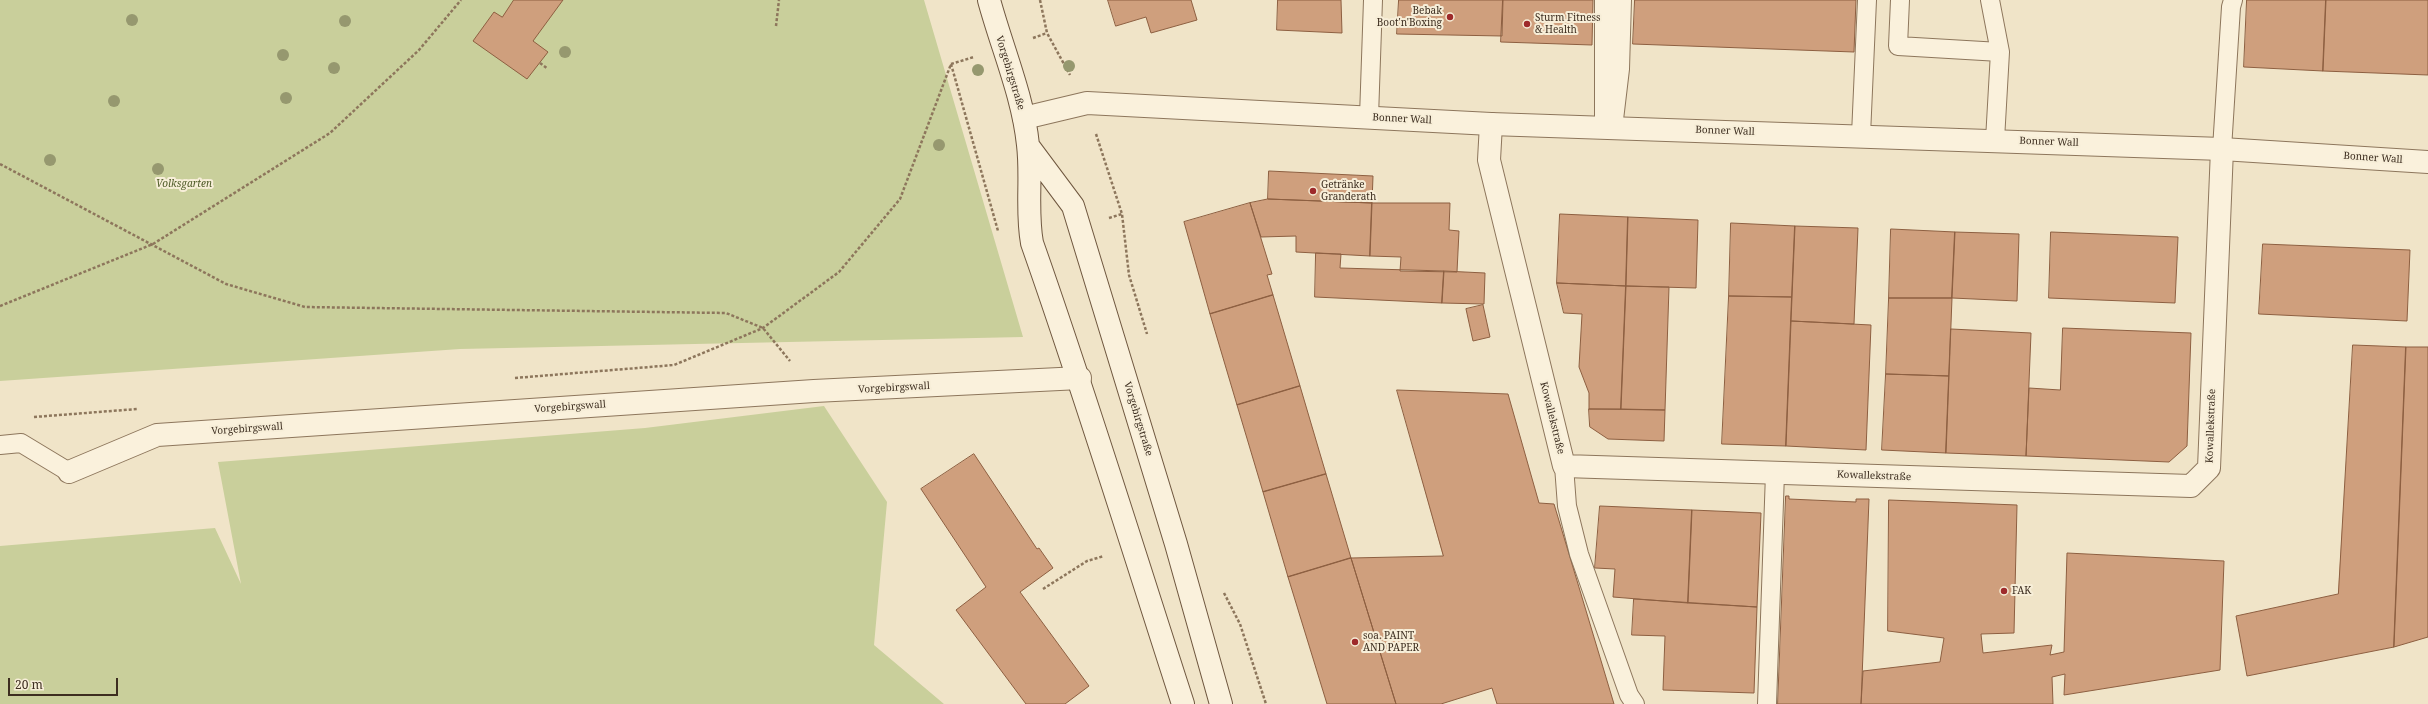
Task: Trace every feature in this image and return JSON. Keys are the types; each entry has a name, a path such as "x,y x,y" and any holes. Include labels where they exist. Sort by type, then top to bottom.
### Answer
{"street":[{"name":"Vorgebirgstraße","path":"989,0 1024,118 1029,147 1029,228 1032,243 1080,378 1131,547 1183,704"},
{"name":"Bonner Wall","path":"1024,118 1087,103 1491,124 1861,135 2222,149 2428,162"},
{"name":"Kowallekstraße","path":"1491,124 1489,160 1564,466 2191,486 2210,468 2222,149"},
{"name":"Vorgebirgstraße","path":"1029,147 1073,206 1176,544 1221,704"},
{"name":"Vorgebirgswall","path":"68,472 157,435 814,391 1080,378"}],"lane":[{"path":"1369,117 1373,0"},
{"path":"1604,0 1609,127"},
{"path":"1609,127 1620,69 1622,0"},
{"path":"1861,135 1867,0"},
{"path":"1900,0 1898,46 2000,52"},
{"path":"1990,0 2000,52 1995,140"},
{"path":"2222,149 2231,7 2233,0"},
{"path":"0,445 21,443 68,472"},
{"path":"1564,466 1567,506 1579,554 1629,696 1635,704"},
{"path":"1767,704 1775,473"}],"path":[{"path":"0,306 153,244 330,133 419,50 461,0"},
{"path":"776,26 779,0"},
{"path":"1040,0 1047,33 1087,103 1122,214 1129,275 1147,336"},
{"path":"540,63 548,69"},
{"path":"508,378 674,365 763,328 839,272 900,199 951,64 998,232"},
{"path":"0,164 226,284 305,307 726,313 763,328 814,391"},
{"path":"32,417 143,408"},
{"path":"1043,588 1087,561"},
{"path":"1222,587 1240,624 1266,704"}],"green space":[{"name":"Volksgarten","path":"0,0 924,0 1023,337 460,349 0,381"},
{"path":"824,406 887,502 874,645 944,704 0,704 0,546 215,528 241,584 218,462 645,428"}],"building":[{"path":"514,0 563,0 533,41 548,52 527,79 473,41 494,12 502,17"},
{"path":"1108,0 1191,0 1197,20 1151,33 1146,17 1116,26"},
{"path":"1278,0 1341,0 1342,33 1277,30"},
{"name":"Bebak Boot'n'Boxing","path":"1399,0 1503,0 1502,36 1397,34"},
{"path":"1503,0 1593,0 1592,45 1501,42"},
{"path":"1635,0 1856,0 1854,52 1633,44"},
{"path":"2247,0 2326,0 2323,71 2244,67"},
{"path":"2326,0 2428,0 2428,75 2323,71"},
{"path":"1269,171 1373,176 1372,203 1268,199"},
{"path":"1268,199 1372,203 1370,256 1296,252 1296,236 1261,237 1250,203"},
{"path":"1250,203 1272,274 1267,275 1273,295 1210,314 1184,222"},
{"path":"1372,203 1450,203 1449,230 1459,231 1457,272 1400,271 1401,257 1370,256"},
{"path":"1560,214 1628,217 1626,286 1557,283"},
{"path":"1628,217 1698,220 1696,288 1626,286"},
{"path":"1731,223 1795,226 1792,297 1729,296"},
{"path":"1795,226 1858,228 1854,324 1791,321"},
{"path":"1891,229 1955,232 1952,298 1889,298"},
{"path":"1955,232 2019,234 2017,301 1952,298"},
{"path":"2051,232 2178,237 2175,303 2049,298"},
{"path":"2263,244 2410,250 2407,321 2259,314"},
{"path":"1316,253 1341,254 1340,268 1444,271 1442,303 1315,297"},
{"path":"1444,271 1485,273 1484,304 1442,303"},
{"path":"1557,283 1626,286 1621,409 1589,409 1589,393 1579,367 1582,314 1564,313"},
{"path":"1626,286 1669,287 1665,410 1621,409"},
{"path":"1273,295 1300,386 1237,405 1210,314"},
{"path":"1729,296 1792,297 1786,446 1722,444"},
{"path":"1889,298 1952,298 1949,376 1886,374"},
{"path":"1483,305 1490,337 1473,341 1466,309"},
{"path":"1791,321 1871,325 1866,450 1786,446"},
{"path":"2063,328 2191,333 2187,446 2169,462 2026,456 2029,388 2060,390"},
{"path":"1951,329 2031,333 2026,456 1946,453"},
{"path":"2353,345 2406,347 2394,647 2247,676 2236,616 2338,594"},
{"path":"2406,347 2428,347 2428,637 2394,647"},
{"path":"1886,374 1949,376 1946,453 1882,450"},
{"path":"1300,386 1326,474 1263,492 1237,405"},
{"path":"1397,390 1508,394 1539,503 1554,504 1614,704 1497,704 1492,688 1441,704 1396,704 1351,558 1443,556"},
{"path":"1589,409 1665,410 1664,441 1608,439 1590,427"},
{"path":"974,454 1037,549 1039,548 1053,568 1020,592 1089,686 1065,704 1026,704 956,610 986,587 921,489"},
{"path":"1326,474 1351,558 1288,577 1263,492"},
{"path":"1786,496 1789,496 1789,499 1856,502 1856,499 1869,499 1861,704 1778,704"},
{"path":"1889,500 2017,505 2014,633 1981,634 1983,653 2052,645 2050,655 2064,652 2067,553 2224,561 2220,670 2064,695 2065,674 2052,677 2053,704 1861,704 1863,671 1940,662 1944,638 1888,631"},
{"path":"1600,506 1692,510 1688,603 1613,597 1615,569 1595,568"},
{"path":"1692,510 1761,513 1757,607 1688,603"},
{"path":"1351,558 1396,704 1327,704 1288,577"},
{"path":"1634,599 1757,607 1754,693 1663,690 1665,636 1632,635"}],"place":[{"name":"Bebak Boot'n'Boxing","path":"1450,17"},
{"name":"Sturm Fitness & Health","path":"1527,24"},
{"name":"Getränke Granderath","path":"1313,191"},
{"name":"FAK","path":"2004,591"},
{"name":"soa. PAINT AND PAPER","path":"1355,642"}]}
